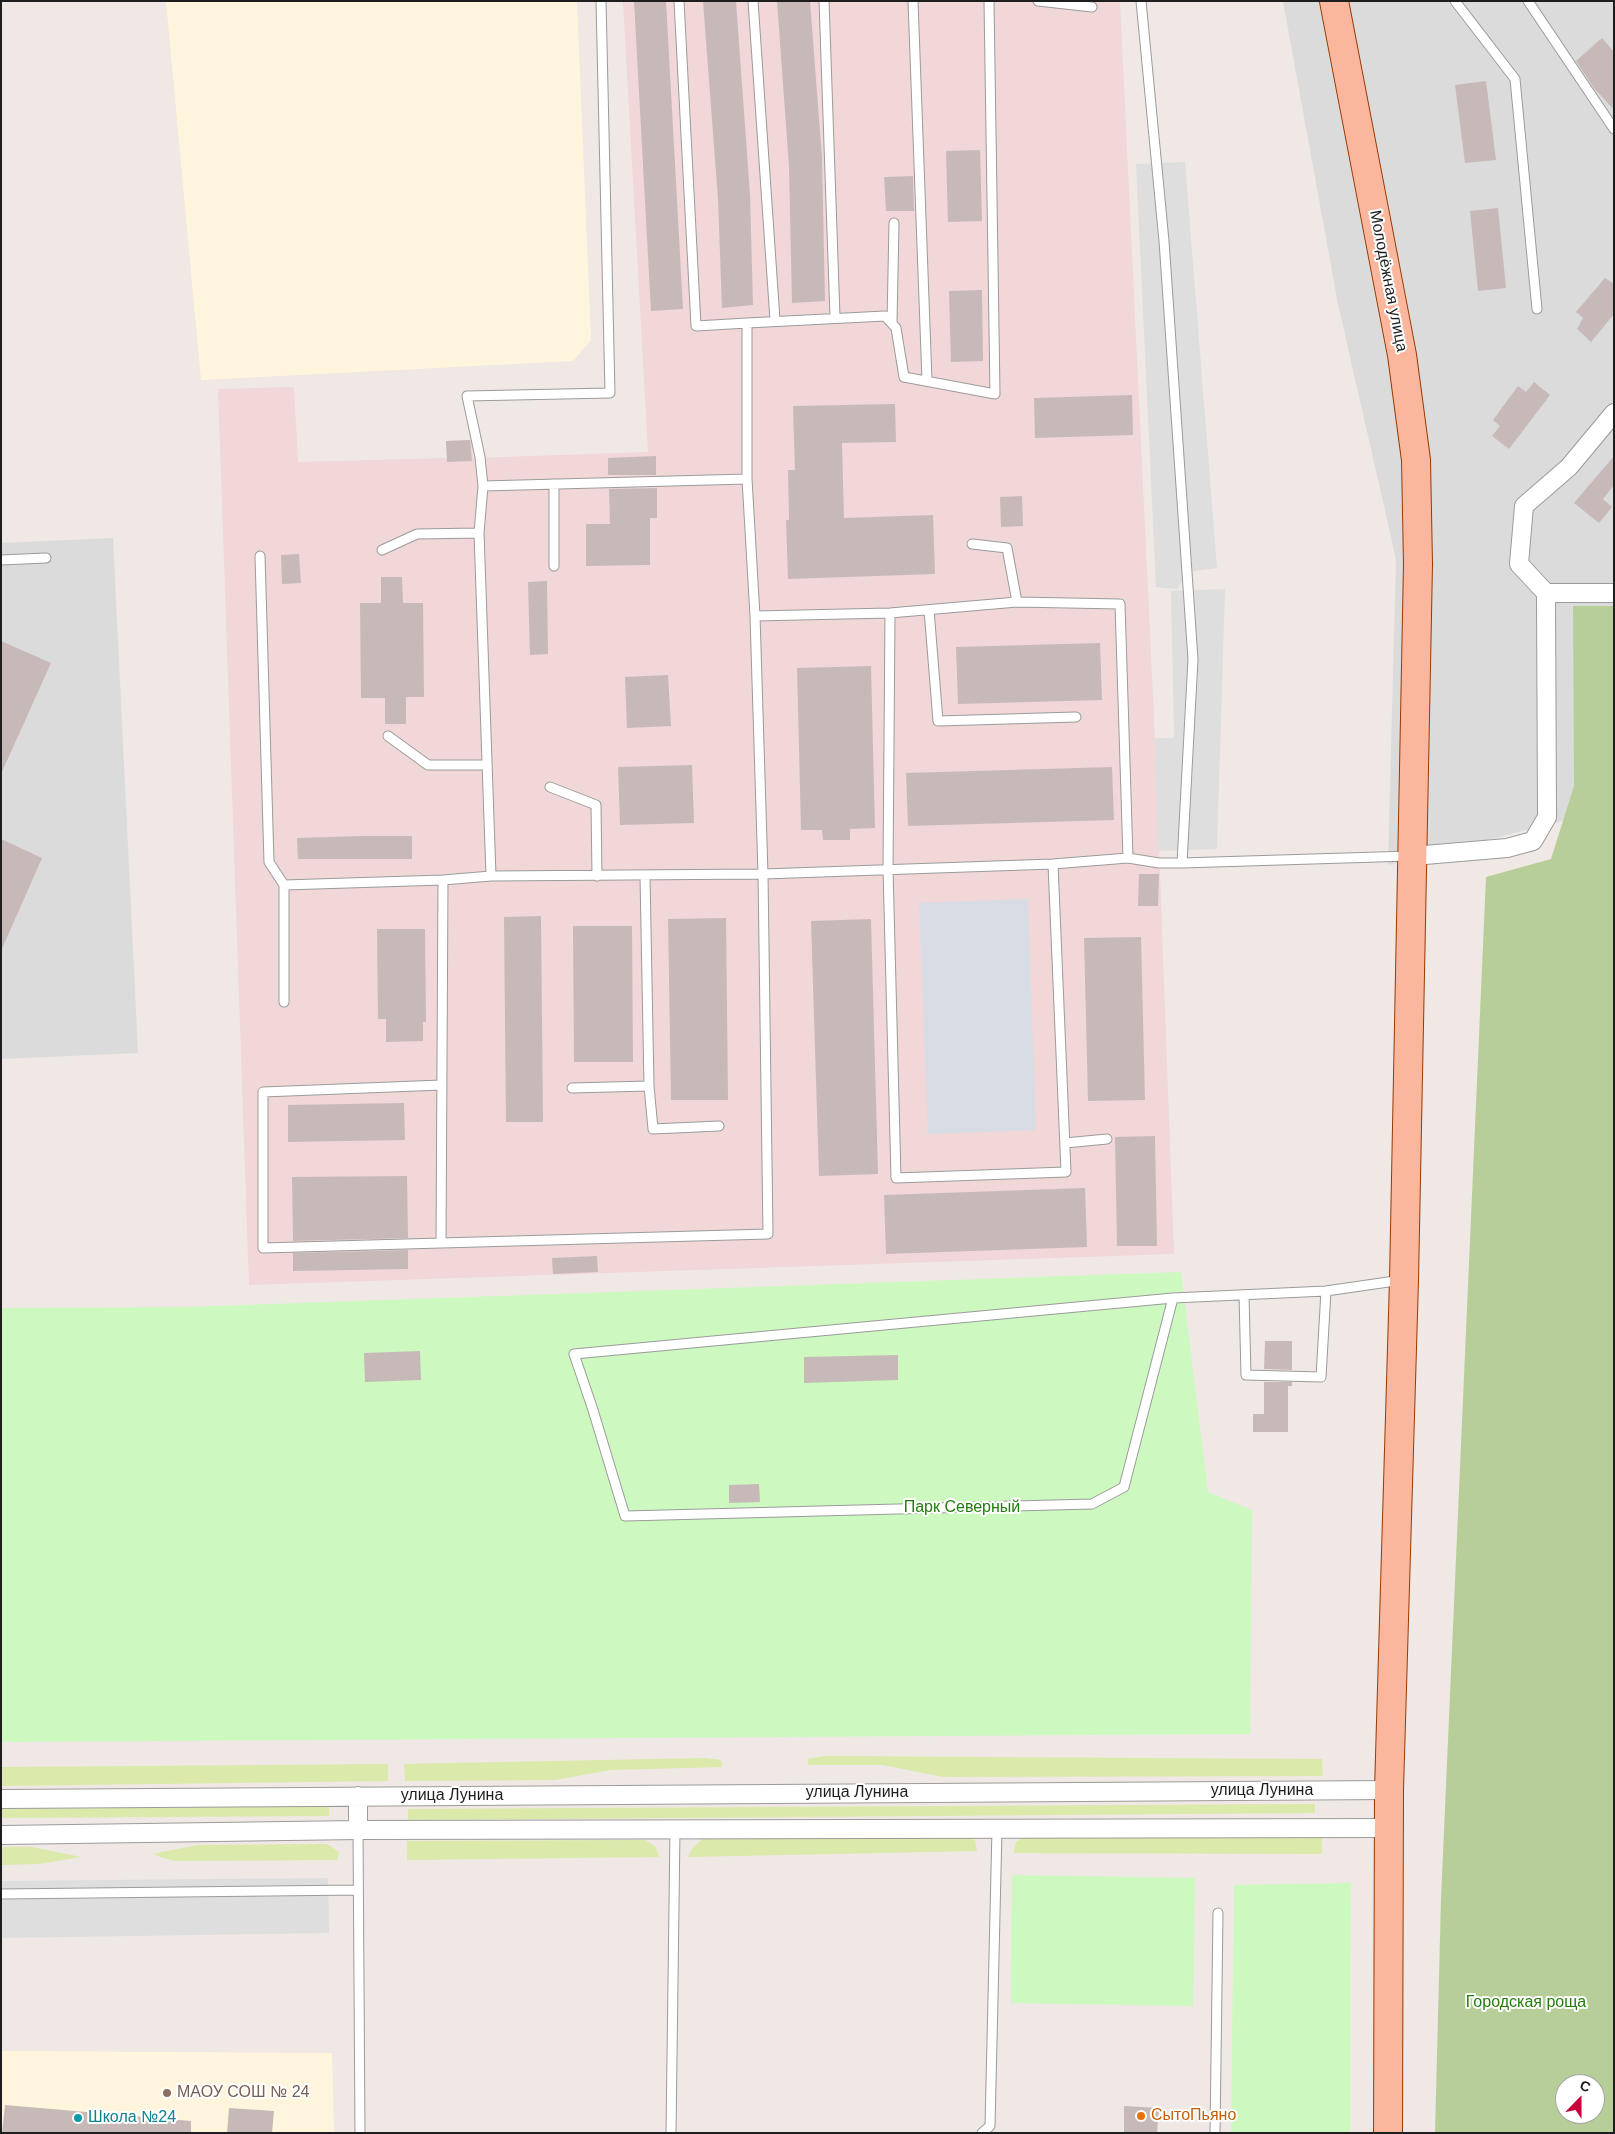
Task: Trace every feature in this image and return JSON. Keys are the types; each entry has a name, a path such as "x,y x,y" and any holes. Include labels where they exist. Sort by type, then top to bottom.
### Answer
{"main road":[{"name":"Молодёжная улица","path":"1334,1 1402,355 1416,460 1418,564 1404,1280 1389,1790 1388,2133"}],"street":[{"path":"1412,856 1506,848 1533,840 1547,817 1546,593 1519,564 1524,506 1569,466 1614,413"},
{"path":"1546,593 1614,593"},
{"name":"улица Лунина","path":"1,1799 1389,1790"},
{"path":"358,1796 358,1830"},
{"name":"улица Лунина","path":"1,1835 358,1830 1389,1828"}],"lane":[{"path":"491,876 479,533 483,486 480,457 467,396 610,392 601,1"},
{"path":"679,1 696,326 775,320 885,316 896,328 904,377 995,394 989,1"},
{"path":"753,1 775,320"},
{"path":"824,1 835,317"},
{"path":"914,1 927,381"},
{"path":"1038,1 1092,7"},
{"path":"1141,1 1164,241 1192,659 1182,863"},
{"path":"1455,1 1515,79 1538,309"},
{"path":"1528,1 1614,129"},
{"path":"892,322 894,222"},
{"path":"442,1085 263,1092 263,1248 768,1234 763,874 755,616 747,479 746,323"},
{"path":"483,486 747,479"},
{"path":"554,484 554,566"},
{"path":"382,550 417,534 479,533"},
{"path":"972,544 1007,548 1017,602"},
{"path":"260,556 269,862 284,885 284,1002"},
{"path":"1,560 46,558"},
{"path":"755,616 890,613 1017,602 1120,604 1128,858"},
{"path":"929,610 938,721 1076,716"},
{"path":"890,613 888,869 896,1178 1066,1172 1053,864"},
{"path":"388,736 428,765 481,765"},
{"path":"550,787 596,805 597,876"},
{"path":"284,885 444,880 491,876 763,874 1053,864 1128,858 1159,863 1182,863 1412,856"},
{"path":"644,876 649,1086 652,1130 719,1126"},
{"path":"441,1243 444,880"},
{"path":"572,1088 649,1086"},
{"path":"1065,1143 1107,1139"},
{"path":"1173,1298 1124,1487 1092,1504 625,1516 574,1354 1173,1298 1326,1291 1404,1280"},
{"path":"1244,1296 1246,1375 1321,1377 1326,1291"},
{"path":"671,2133 675,1829"},
{"path":"982,2133 990,2126 997,1829"},
{"path":"358,1830 360,2133"},
{"path":"1,1894 358,1890"},
{"path":"1215,2133 1218,1913"}],"shaded area":[{"path":"166,1 577,1 591,340 573,361 201,380"},
{"path":"623,1 1120,1 1155,738 1174,1254 249,1285 218,389 294,387 298,462 447,458 446,441 472,440 473,458 648,452"},
{"path":"1283,1 1614,1 1614,808 1388,865 1396,559 1338,304"},
{"path":"1185,162 1217,568 1187,572 1177,589 1156,587 1136,164"},
{"path":"113,538 138,1053 1,1059 1,543"},
{"path":"1225,589 1217,849 1158,851 1155,738 1174,738 1171,591"},
{"path":"1028,899 1036,1130 928,1134 919,903"},
{"path":"328,1878 329,1933 1,1938 1,1881"},
{"name":"МАОУ СОШ № 24","path":"1,2051 332,2053 334,2133 1,2133"}],"green space":[{"name":"Городская роща","path":"1573,606 1614,606 1614,2133 1435,2133 1441,1899 1486,877 1551,859 1574,786"},
{"name":"Парк Северный","path":"1181,1272 1208,1492 1252,1510 1250,1734 1,1742 1,1308 186,1307"},
{"path":"824,1756 1322,1759 1323,1776 943,1777 883,1765 808,1765 808,1759"},
{"path":"705,1758 721,1760 722,1767 611,1770 555,1780 405,1781 404,1764"},
{"path":"388,1764 388,1781 1,1786 1,1767"},
{"path":"1315,1804 1315,1813 408,1820 408,1809"},
{"path":"329,1806 329,1816 1,1818 1,1809"},
{"path":"966,1837 975,1840 977,1851 688,1857 692,1849 703,1838"},
{"path":"1024,1837 1322,1838 1322,1854 1014,1853 1016,1842"},
{"path":"645,1840 656,1847 659,1857 407,1860 407,1841"},
{"path":"327,1844 339,1852 337,1860 174,1861 152,1854 198,1845"},
{"path":"1,1847 32,1847 81,1857 39,1864 1,1865"},
{"path":"1012,1875 1195,1878 1193,2006 1011,2003"},
{"path":"1351,1883 1350,2133 1231,2133 1234,1885"}],"building":[{"path":"634,1 666,1 683,309 651,311"},
{"path":"703,1 736,1 750,195 753,305 722,308 718,199"},
{"path":"777,1 810,1 822,158 825,301 792,303 789,167"},
{"path":"1602,38 1614,52 1614,110 1594,88 1576,61"},
{"path":"1486,81 1496,160 1465,163 1455,85"},
{"path":"980,150 982,221 948,222 946,151"},
{"path":"913,176 914,211 886,211 884,177"},
{"path":"1498,208 1506,288 1478,291 1470,211"},
{"path":"1605,278 1614,284 1614,314 1591,342 1577,329 1583,318 1576,312"},
{"path":"982,290 983,361 951,362 949,291"},
{"path":"1534,382 1550,395 1509,449 1492,436 1500,426 1493,420 1518,386 1526,392"},
{"path":"1132,395 1133,435 1035,438 1034,398"},
{"path":"895,404 896,442 842,443 844,518 933,515 935,574 788,579 786,520 789,520 788,470 795,470 793,406"},
{"path":"470,440 472,461 447,462 446,441"},
{"path":"656,456 656,475 608,475 608,458"},
{"path":"1614,456 1614,485 1603,499 1612,507 1599,523 1574,503"},
{"path":"657,488 657,518 650,518 650,565 586,566 586,524 610,524 609,489"},
{"path":"1022,496 1023,526 1001,527 1000,497"},
{"path":"299,554 301,583 282,584 281,555"},
{"path":"381,577 402,577 403,603 423,603 424,697 406,697 406,724 385,724 385,698 361,698 360,603 381,603"},
{"path":"547,581 548,654 530,655 528,582"},
{"path":"1,641 51,663 1,774"},
{"path":"1100,643 1102,700 958,704 956,647"},
{"path":"871,666 875,828 850,829 850,840 823,840 822,830 801,830 797,668"},
{"path":"668,675 671,726 627,728 625,677"},
{"path":"692,765 694,823 620,825 618,767"},
{"path":"1112,767 1114,820 908,826 906,773"},
{"path":"412,836 412,859 298,859 297,838"},
{"path":"1,839 42,858 1,951"},
{"path":"1139,874 1159,874 1158,906 1138,906"},
{"path":"541,916 543,1122 506,1122 504,917"},
{"path":"726,918 728,1100 671,1100 668,919"},
{"path":"871,919 878,1174 819,1176 811,921"},
{"path":"573,926 632,926 633,1062 574,1062"},
{"path":"377,929 425,929 426,1022 423,1022 423,1041 386,1042 386,1019 378,1019"},
{"path":"1141,937 1145,1100 1088,1101 1084,938"},
{"path":"404,1103 405,1140 288,1142 288,1105"},
{"path":"1155,1136 1157,1246 1117,1246 1115,1137"},
{"path":"407,1176 408,1238 293,1241 292,1177"},
{"path":"1085,1188 1087,1247 886,1254 884,1195"},
{"path":"408,1250 408,1269 293,1271 293,1253"},
{"path":"597,1256 598,1272 553,1274 552,1258"},
{"path":"1265,1341 1292,1341 1292,1370 1264,1369"},
{"path":"420,1351 421,1380 365,1382 364,1353"},
{"path":"898,1355 898,1380 804,1383 804,1357"},
{"path":"1264,1382 1292,1382 1292,1386 1288,1386 1288,1432 1253,1432 1253,1414 1264,1414"},
{"path":"759,1484 760,1502 729,1503 729,1485"},
{"name":"Школа №24","path":"5,2105 191,2121 191,2133 2,2133"},
{"name":"СытоПьяно","path":"1124,2106 1159,2108 1157,2133 1124,2133"},
{"path":"229,2108 274,2111 272,2133 227,2133"}],"place":[{"name":"МАОУ СОШ № 24","path":"167,2093"},
{"name":"СытоПьяно","path":"1141,2116"},
{"name":"Школа №24","path":"78,2118"}]}
